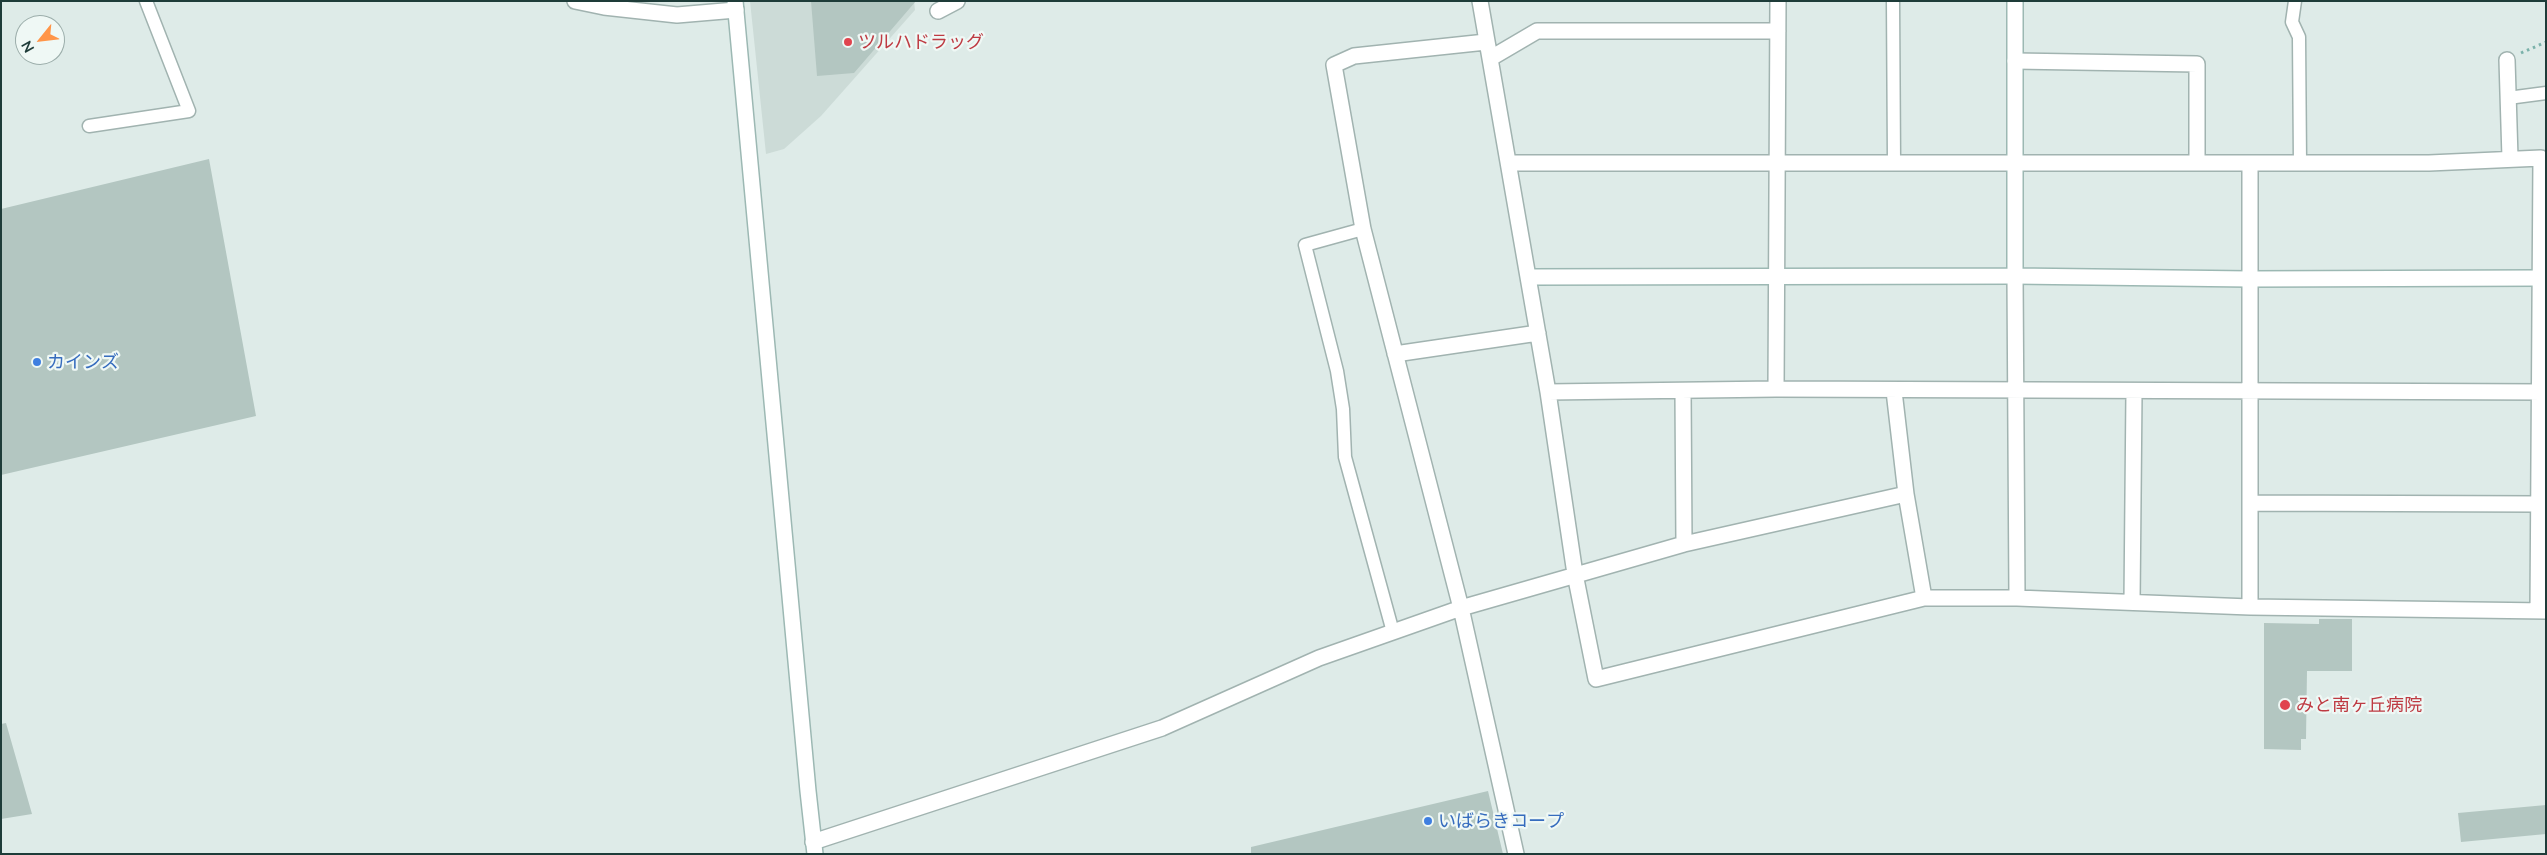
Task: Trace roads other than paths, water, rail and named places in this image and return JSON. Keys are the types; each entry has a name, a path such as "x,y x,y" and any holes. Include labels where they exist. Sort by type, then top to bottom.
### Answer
{"street":[{"path":"575,1 677,15 736,5 814,848 1162,728 1319,658 1461,608 1684,544 1906,494"},
{"path":"938,11 957,1"},
{"path":"1480,1 1548,392 1575,574 1596,679 1924,598 2017,598 2250,607 2542,611 2539,504 2543,392 2540,278 2543,211 2541,158 2510,158 2429,164 1509,163"},
{"path":"1776,389 1779,164 1778,1"},
{"path":"2015,1 2014,163 2017,598"},
{"path":"1491,58 1537,31 1778,31"},
{"path":"1486,42 1354,56 1334,66 1363,229 1461,608 1516,854"},
{"path":"2015,60 2197,64 2197,164"},
{"path":"2507,60 2510,158"},
{"path":"2250,164 2250,607"},
{"path":"1528,278 1778,276 2015,276 2249,279 2540,278"},
{"path":"1395,354 1538,333"},
{"path":"1548,392 1776,389 2134,392 2543,392"},
{"path":"1683,391 1684,544"},
{"path":"1894,391 1906,494 1924,598"},
{"path":"2132,602 2134,392"},
{"path":"2251,503 2539,504"}],"lane":[{"path":"89,126 189,111 146,1"},
{"path":"1893,1 1894,162"},
{"path":"2295,1 2292,22 2299,37 2300,163"},
{"path":"2508,98 2546,93"},
{"path":"1363,229 1305,245 1337,371 1343,408 1345,457 1393,632"}],"place":[{"name":"ツルハドラッグ","path":"848,42"},
{"name":"カインズ","path":"37,362"},
{"name":"みと南ヶ丘病院","path":"2285,705"},
{"name":"いばらきコープ","path":"1428,821"}]}
